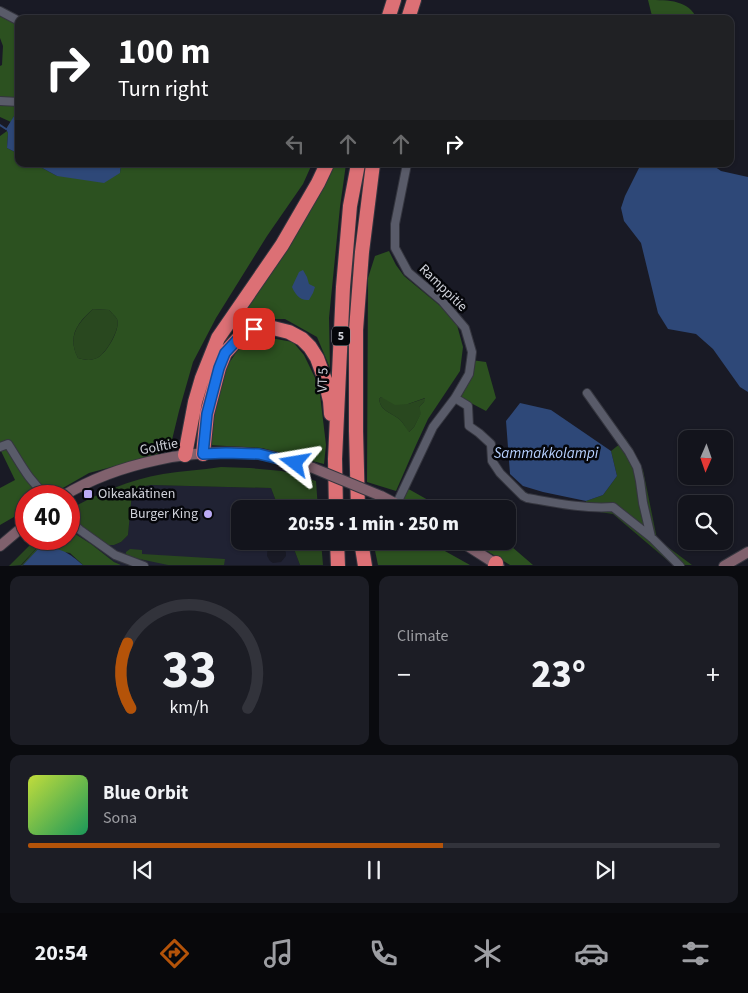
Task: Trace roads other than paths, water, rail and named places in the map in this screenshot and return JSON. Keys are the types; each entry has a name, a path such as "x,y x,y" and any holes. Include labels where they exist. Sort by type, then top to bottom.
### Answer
{"highway":[{"path":"389,15 394,0"},
{"path":"409,15 414,0"},
{"path":"185,455 202,378 218,338 282,245 326,167"},
{"name":"VT 5","path":"336,500 343,287 350,206 357,167"},
{"name":"5","path":"358,500 356,330 362,252 373,167"},
{"path":"203,454 207,414 219,368 225,353 237,340 254,329 273,328 289,332 302,339 317,358 330,401 336,459"},
{"path":"337,550 338,566"},
{"path":"360,550 361,566"},
{"path":"362,550 365,566"}],"street":[{"path":"0,11 15,19"},
{"path":"0,101 15,102"},
{"name":"Ramppitie","path":"404,500 434,427 455,398 469,374 472,352 465,328 442,300 408,272 395,248 394,224 406,167"},
{"path":"587,393 629,452 637,467 650,536"},
{"path":"455,398 468,406 469,426 491,444 492,461 500,473 522,496 577,506 613,507 650,536 680,566"},
{"path":"0,447 8,444 27,476 35,485"},
{"name":"Golftie","path":"80,488 100,478 134,466 185,455 259,454 313,468 389,500"},
{"path":"80,530 115,555 144,566"},
{"path":"0,546 15,533"},
{"path":"474,550 497,565"},
{"path":"724,566 748,552"}],"water":[{"path":"15,116 15,152 7,148 8,133 6,129"},
{"path":"40,167 121,167 120,173 104,183 57,176"},
{"path":"640,167 715,167 721,171 748,177 748,392 740,387 713,349 696,334 668,329 658,313 641,243 624,221 621,208"},
{"path":"303,270 309,284 315,287 309,300 298,296 292,287 299,272"},
{"name":"Sammakkolampi","path":"520,403 551,410 611,451 617,476 603,495 586,501 543,492 523,486 510,474 506,421"},
{"path":"37,550 59,550 64,551 83,565 23,565"}],"waterway":[{"path":"0,125 6,129"}],"place":[{"name":"Oikeakätinen","path":"88,494"},
{"name":"Burger King","path":"208,514"}]}
